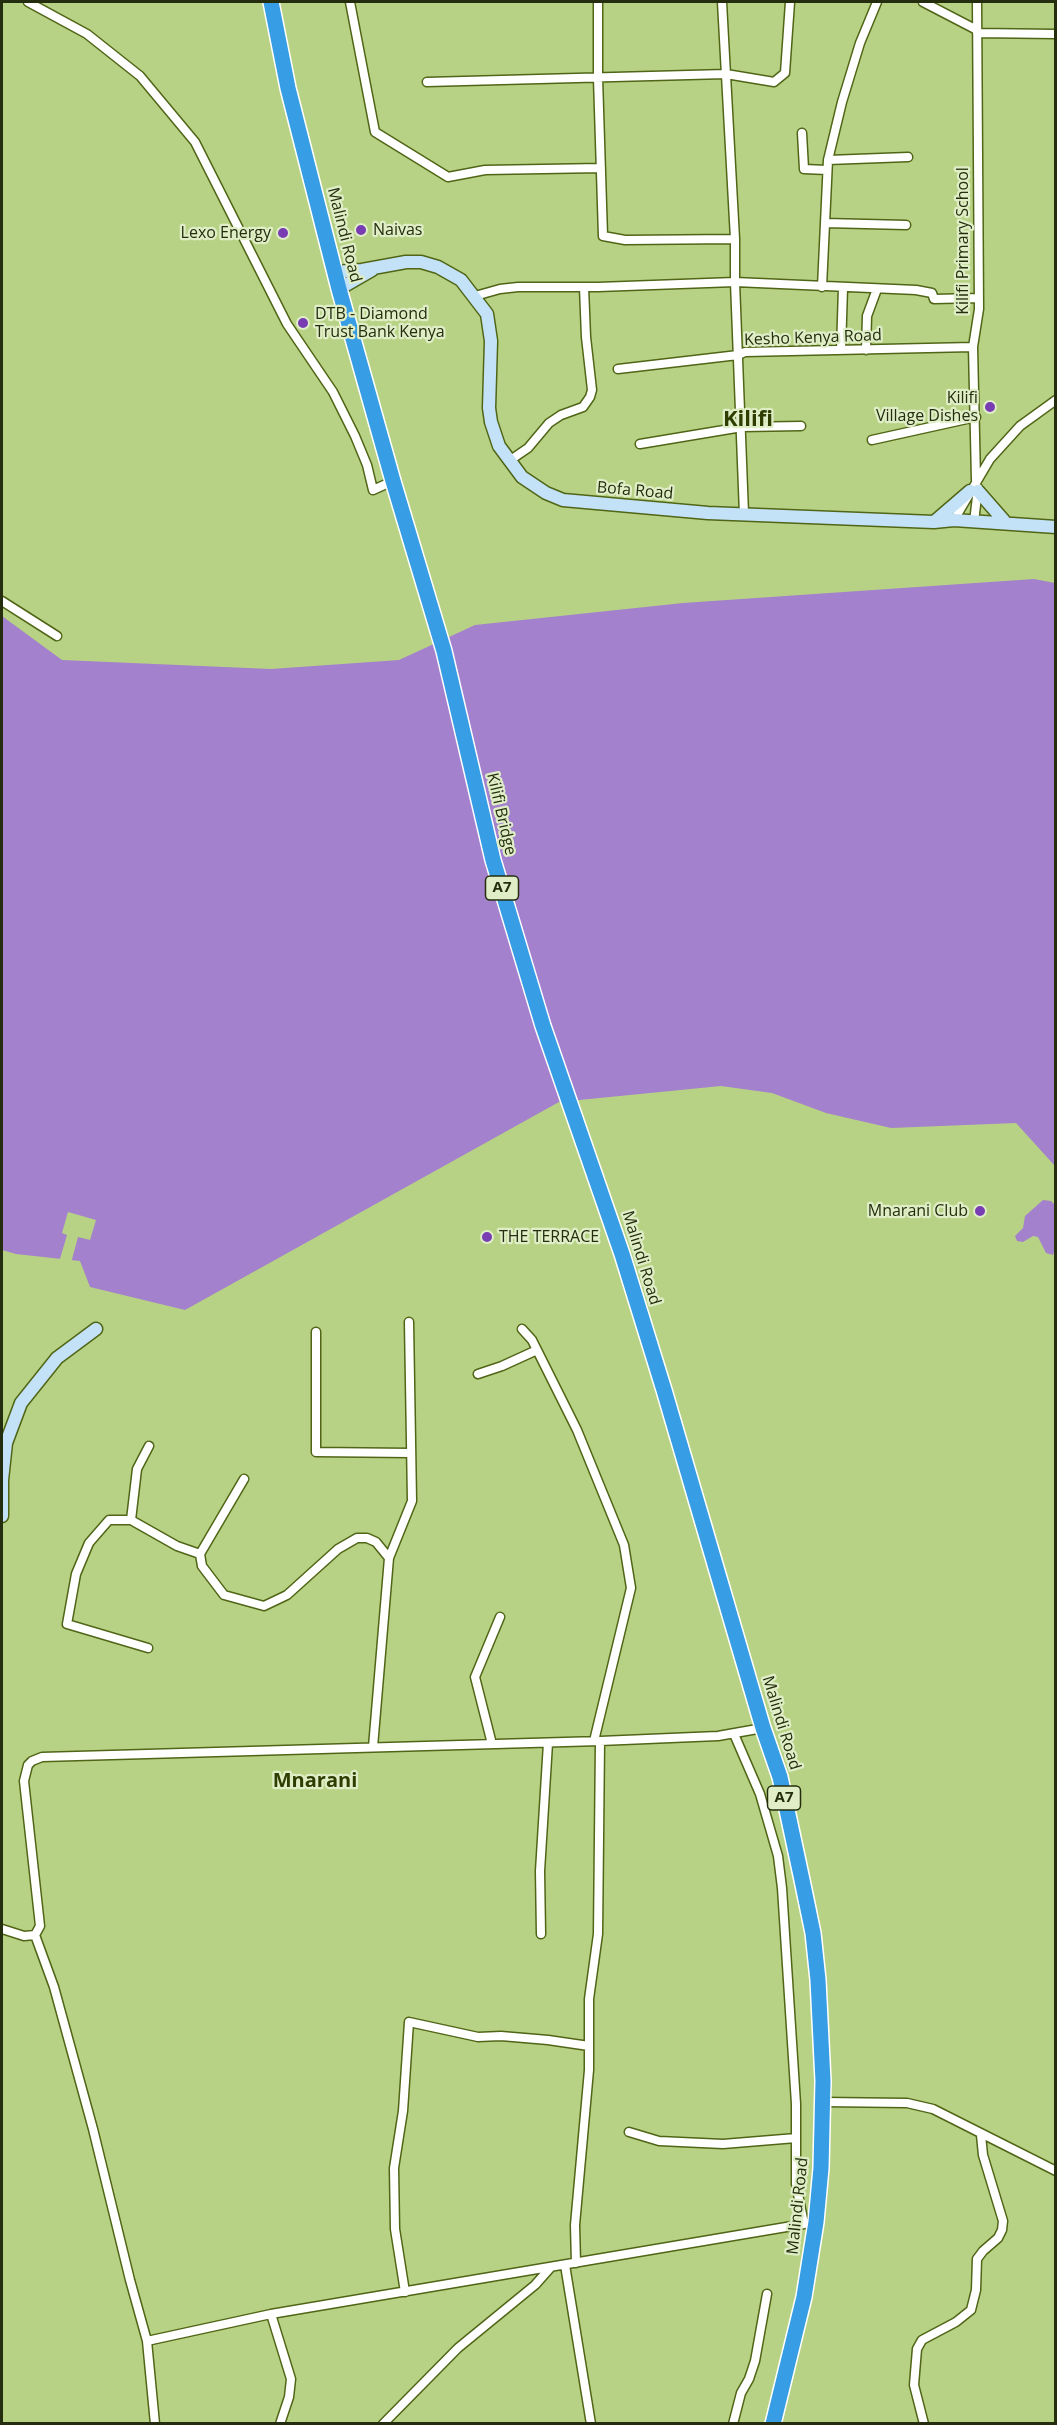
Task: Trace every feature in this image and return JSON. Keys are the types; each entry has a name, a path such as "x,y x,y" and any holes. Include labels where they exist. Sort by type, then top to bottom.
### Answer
{"highway":[{"name":"Malindi Road","path":"272,2 288,87 339,289 422,579"},
{"name":"Kilifi Bridge","path":"422,579 444,651 494,860 543,1026 601,1191"},
{"name":"Malindi Road","path":"601,1191 664,1390 763,1728 780,1777 813,1933 823,2102 821,2168 810,2223 804,2298 773,2424"}],"street":[{"path":"28,2 40,4 87,34 140,76 195,142 281,315 305,354 333,392 355,435 367,465 373,490 393,482"},
{"path":"350,2 375,132 448,177 485,170 600,168"},
{"path":"598,2 602,234 605,238 735,239"},
{"path":"722,2 735,239 744,514"},
{"path":"427,82 726,74 774,82 785,74 790,2"},
{"path":"822,287 828,160 850,74 877,2"},
{"path":"923,2 978,32 1056,34"},
{"name":"Kilifi Primary School","path":"974,522 976,417 973,347 978,318 977,2"},
{"path":"802,133 804,169 827,170"},
{"path":"828,160 908,157"},
{"path":"825,223 906,225"},
{"name":"Bofa Road","path":"335,272 421,262 438,267 461,280 487,314 490,326 489,408 491,422 500,446 522,477 546,493 563,500 637,508 744,514 934,522 954,520 1056,527"},
{"name":"Bofa Road","path":"339,289 378,267"},
{"path":"475,296 518,287 735,282 928,291 932,293 934,299 978,298"},
{"path":"509,461 528,448 549,423 561,415 583,407 590,397 592,390 586,337 584,287"},
{"path":"842,350 843,288"},
{"path":"866,350 867,316 877,289"},
{"name":"Kesho Kenya Road","path":"618,369 738,355 746,352 973,347"},
{"path":"954,520 976,484 1020,426 1056,400"},
{"path":"872,440 976,417"},
{"path":"640,444 742,428 801,426"},
{"path":"934,522 976,484"},
{"path":"976,484 1006,523"},
{"path":"2,601 57,636"},
{"path":"373,1747 389,1558 412,1501 409,1322"},
{"path":"2,1516 2,1480 6,1443 21,1403 57,1358 96,1329"},
{"path":"522,1329 532,1340 577,1430 624,1545 631,1588 597,1741 598,1934 589,1999 588,2097 575,2225 576,2263"},
{"path":"316,1332 316,1452 411,1453"},
{"path":"478,1374 537,1350"},
{"path":"131,1520 137,1470 149,1446"},
{"path":"244,1479 200,1554 202,1566 224,1595 264,1606 287,1595 338,1549 357,1538 367,1538 376,1542 389,1558"},
{"path":"148,1648 67,1624 76,1574 89,1543 109,1520 131,1520 177,1546 200,1554"},
{"path":"492,1744 475,1677 500,1617"},
{"path":"155,2424 147,2341 68,2037 35,1935 40,1926 24,1781 28,1765 32,1761 54,1756 548,1743 734,1734 763,1728"},
{"path":"147,2341 271,2314 810,2223 796,2184 796,2104 777,1856 760,1794 734,1734"},
{"path":"541,1934 540,1870 548,1743"},
{"path":"2,1929 24,1936 35,1935"},
{"path":"405,2292 395,2229 394,2168 403,2110 409,2022 478,2037 501,2036 589,2046"},
{"path":"823,2102 907,2103 933,2109 1056,2171"},
{"path":"628,2132 659,2141 723,2144 796,2138"},
{"path":"924,2424 914,2385 917,2349 922,2340 956,2322 971,2310 976,2290 977,2259 998,2238 1002,2230 1003,2221 983,2155 981,2135"},
{"path":"565,2265 591,2424"},
{"path":"383,2424 458,2348 535,2285 551,2267"},
{"path":"733,2424 741,2393 749,2379 754,2361 767,2294"},
{"path":"271,2314 291,2379 289,2397 280,2424"}],"shaded area":[{"path":"1034,579 1055,583 1055,1166 1016,1123 891,1128 826,1113 772,1093 721,1086 559,1102 185,1310 90,1287 80,1261 16,1254 2,1250 2,616 62,660 271,669 399,660 475,625 683,603"},
{"path":"1043,1200 1051,1201 1055,1205 1056,1246 1053,1255 1046,1253 1038,1237 1033,1236 1023,1242 1017,1241 1015,1236 1023,1228 1025,1216"}],"pier":[{"path":"68,1212 96,1220 90,1240 78,1237 71,1263 59,1262 67,1235 62,1233"}],"place":[{"name":"Naivas","path":"361,230"},
{"name":"Lexo Energy","path":"283,233"},
{"name":"DTB - Diamond Trust Bank Kenya","path":"303,323"},
{"name":"Kilifi Village Dishes","path":"990,407"},
{"name":"Mnarani Club","path":"980,1211"},
{"name":"THE TERRACE","path":"487,1237"}],"district":[{"name":"Kilifi","path":"748,420"},
{"name":"Mnarani","path":"315,1781"}]}
